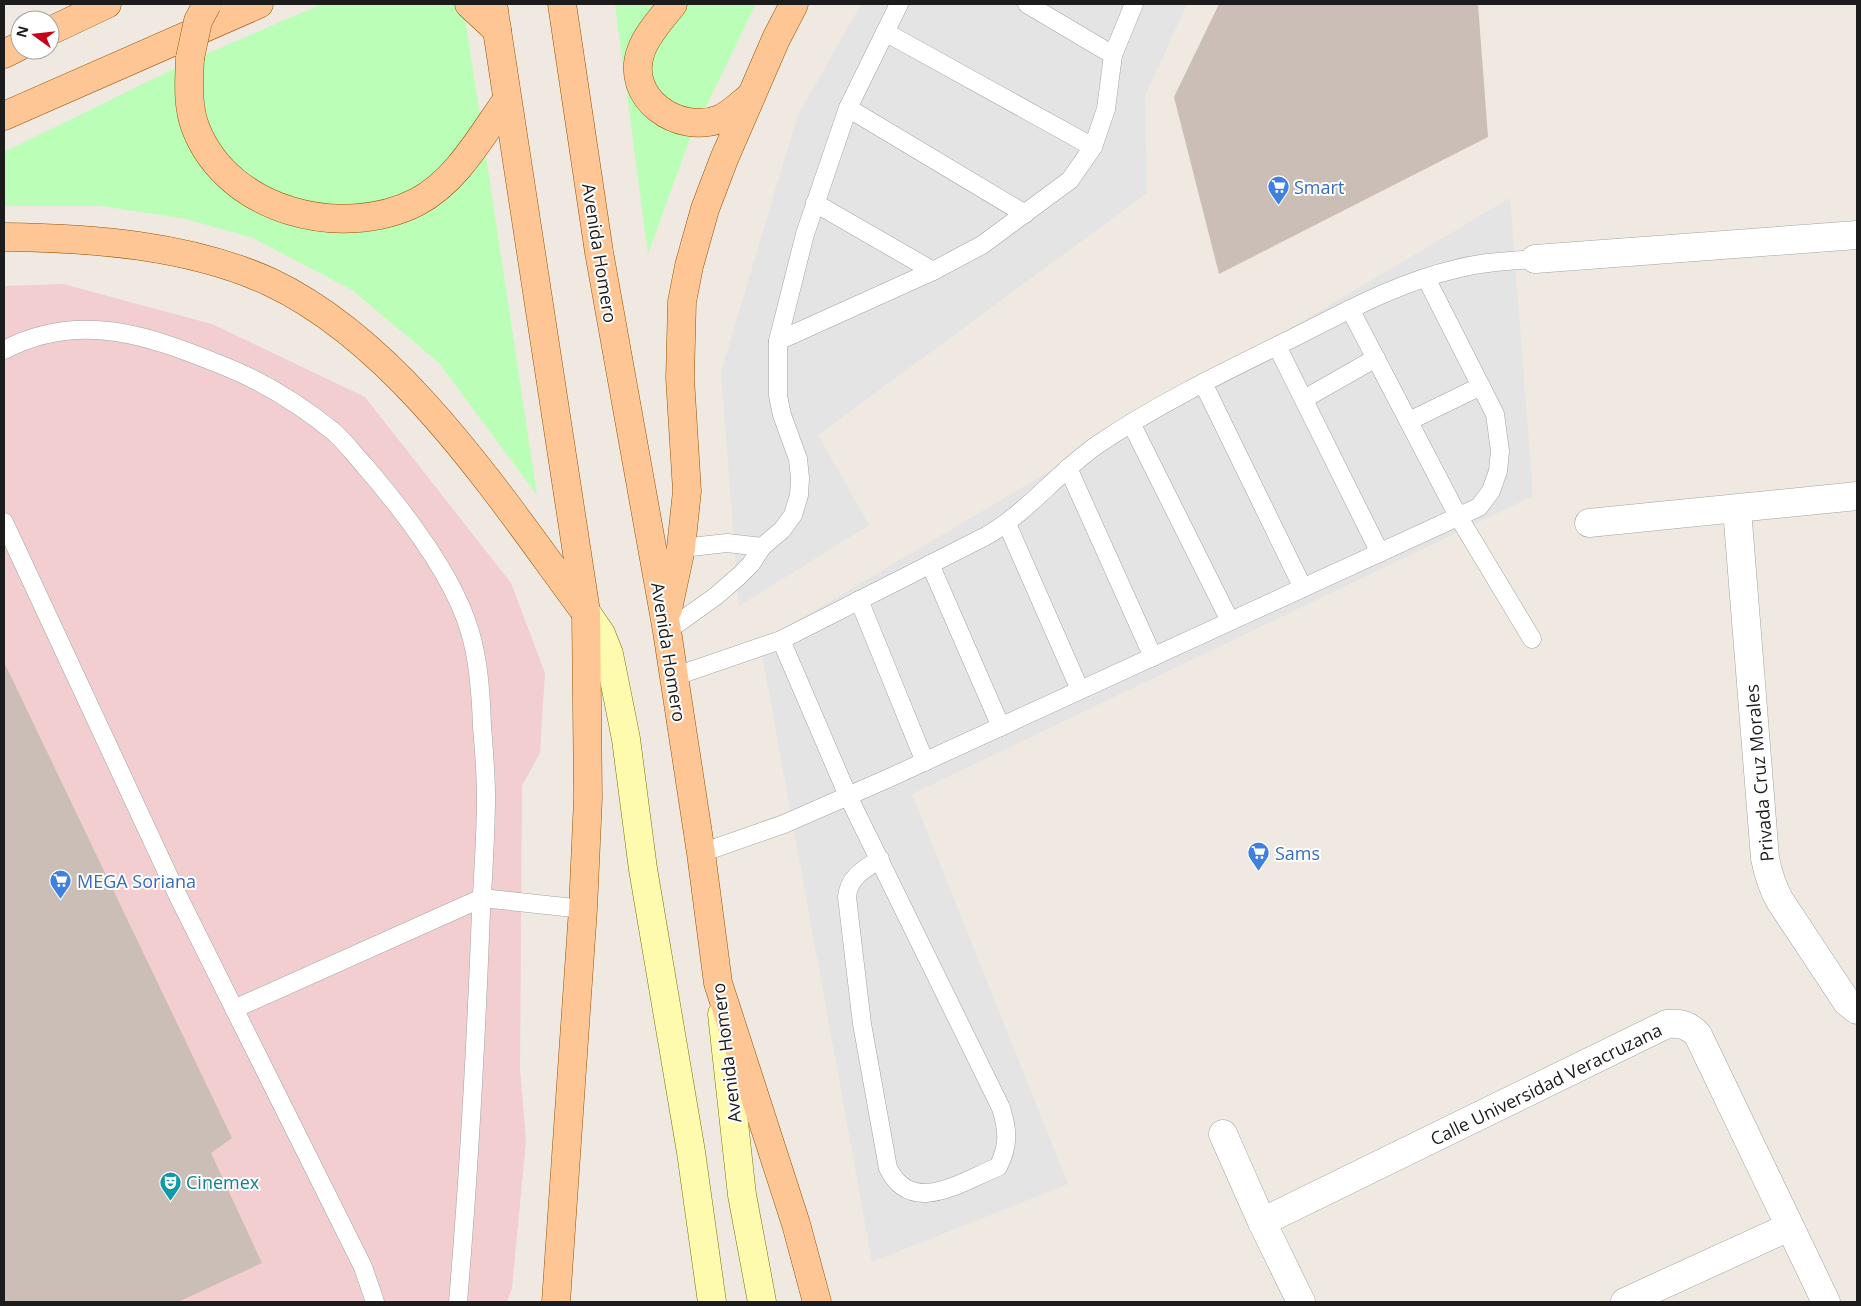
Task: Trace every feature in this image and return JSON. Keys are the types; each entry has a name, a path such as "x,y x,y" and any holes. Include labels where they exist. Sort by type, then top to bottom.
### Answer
{"main road":[{"path":"60,26 107,4"},
{"path":"206,4 198,21 190,58 189,98 196,129 211,156 234,180 261,199 292,212 330,219 395,211 418,201 447,181 507,100"},
{"path":"4,116 259,4"},
{"path":"469,4 495,17 586,612 588,798 583,909 556,1302"},
{"name":"Avenida Homero","path":"562,4 599,252 666,627 701,853 742,1194 762,1302"},
{"path":"673,4 654,27 641,51 637,70 642,86 652,105 675,119 698,122 721,118 752,96"},
{"path":"666,627 681,548 687,491 680,378 682,302 689,266 705,209 776,39 794,4"},
{"path":"4,236 65,238 159,250 212,261 269,282 317,308 363,344 418,397 500,498 601,634 609,654 626,738 644,869 691,1152 712,1302"},
{"path":"718,983 796,1224 817,1302"}],"street":[{"path":"1535,259 1857,235"},
{"path":"1590,523 1857,496"},
{"name":"Privada Cruz Morales","path":"1737,509 1765,858 1768,874 1773,889 1780,900 1847,1002 1857,1010"},
{"name":"Calle Universidad Veracruzana","path":"1262,1222 1668,1024 1679,1023 1690,1027 1698,1035 1826,1302"},
{"path":"1223,1134 1262,1222 1301,1302"},
{"path":"1625,1302 1789,1227"}],"lane":[{"path":"666,627 733,581 751,564 762,547 782,530 793,515 799,495 798,459 782,415 778,396 778,341 816,203 848,108 899,4"},
{"path":"1027,4 1114,55"},
{"path":"778,341 933,271 982,245 1070,180 1093,147 1106,109 1114,55 1134,4"},
{"path":"885,32 1093,147"},
{"path":"848,108 1025,214"},
{"path":"816,203 933,271"},
{"path":"673,677 781,640 1007,524 1068,468 1161,404 1350,309 1426,278 1486,263 1535,259"},
{"path":"701,853 784,824 925,762 1479,507 1491,491 1498,471 1500,451 1495,414 1426,278"},
{"path":"1350,309 1458,516 1532,639"},
{"path":"4,350 20,342 47,333 91,328 127,333 179,348 238,372 293,401 336,434 375,478 422,539 456,596 470,630 481,701 486,795 467,1192 458,1302"},
{"path":"1277,346 1380,553"},
{"path":"1304,400 1376,358"},
{"path":"1204,382 1303,588"},
{"path":"1409,421 1480,386"},
{"path":"1131,423 1230,621"},
{"path":"1068,468 1153,657"},
{"path":"4,522 178,896 363,1267 375,1302"},
{"path":"1007,524 1080,690"},
{"path":"681,548 727,543 762,547"},
{"path":"930,564 1001,727"},
{"path":"859,600 925,762"},
{"path":"781,640 848,796 880,859 1001,1108 1007,1128 1006,1150 998,1167 932,1194 916,1194 905,1188 894,1180 888,1168 862,1024 847,897 850,883 854,876 880,859"},
{"path":"234,1009 482,898 583,909"}],"shaded area":[{"path":"861,4 1187,4 1145,96 1147,193 818,435 869,525 739,606 721,372 797,117"},
{"path":"1510,198 1533,496 912,794 1068,1184 872,1262 760,643"},
{"path":"63,284 212,324 365,397 511,583 545,673 540,753 522,786 520,1069 526,1141 512,1288 507,1302 4,1302 4,286"}],"green space":[{"path":"322,4 463,4 537,495 439,363 352,290 253,238 186,219 102,206 4,206 4,152 192,60"},
{"path":"615,4 756,4 689,141 648,254"}],"building":[{"name":"Smart","path":"1219,4 1478,4 1488,137 1219,274 1174,97"},
{"name":"MEGA Soriana","path":"4,662 232,1138 211,1153 262,1263 178,1302 4,1302"}],"place":[{"name":"Smart","path":"1278,206"},
{"name":"Sams","path":"1259,872"},
{"name":"MEGA Soriana","path":"61,900"},
{"name":"Cinemex","path":"170,1201"}]}
